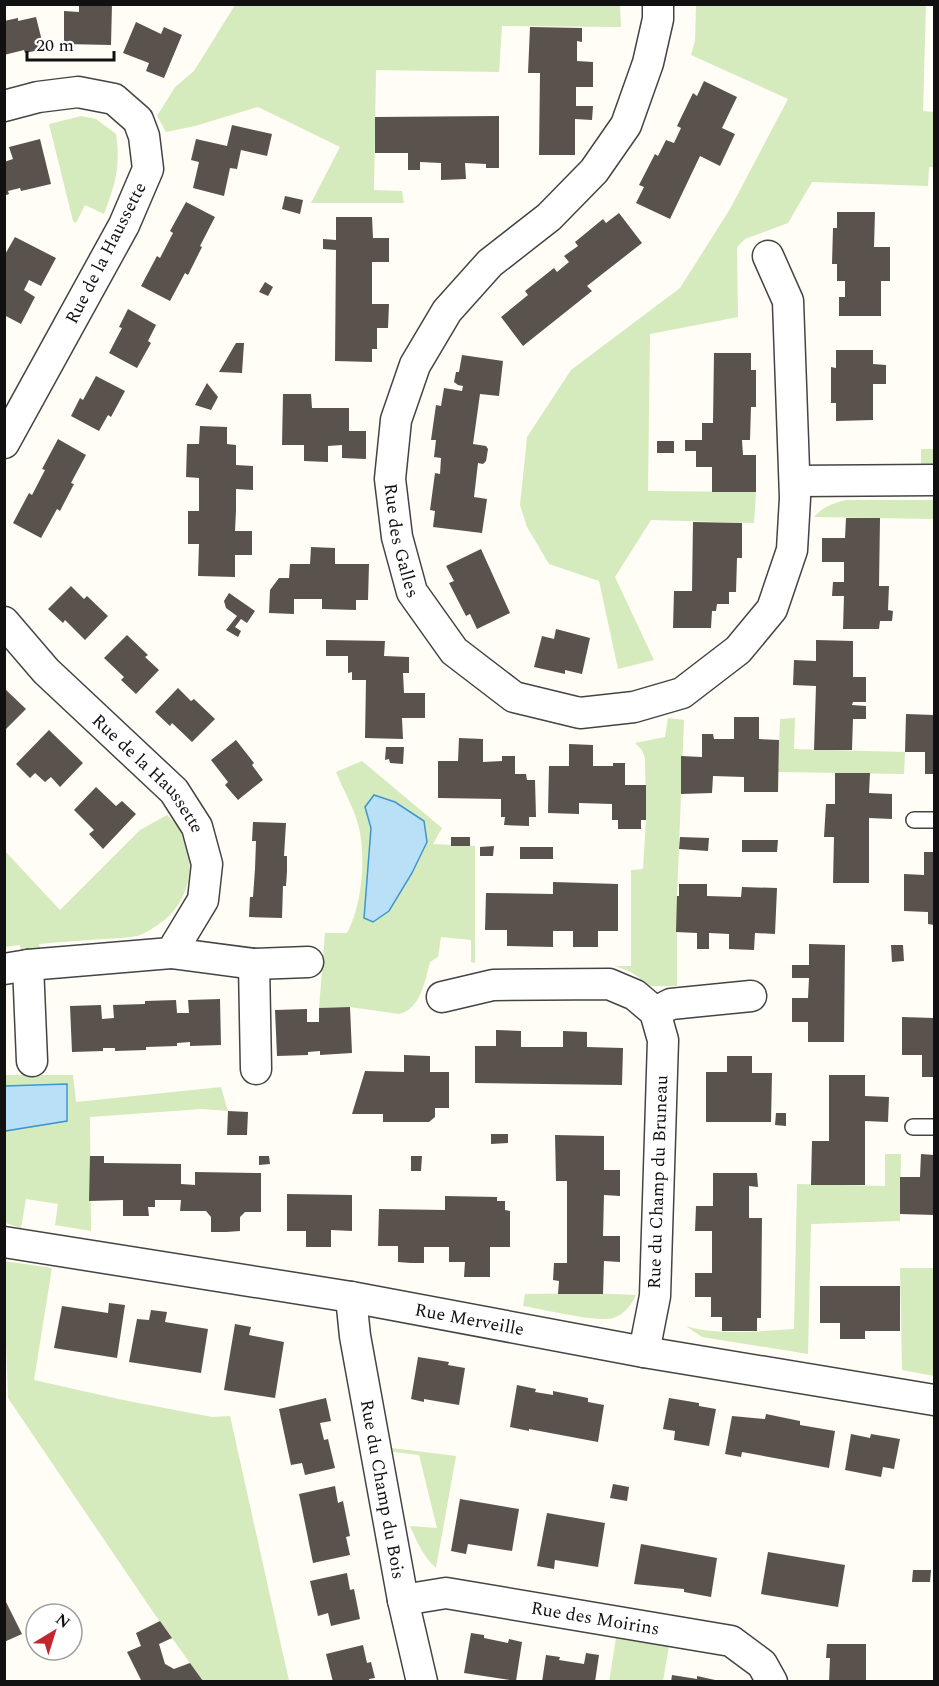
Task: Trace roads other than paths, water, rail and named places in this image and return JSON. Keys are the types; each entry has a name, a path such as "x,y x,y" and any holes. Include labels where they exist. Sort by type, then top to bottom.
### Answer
{"street":[{"name":"Rue des Galles","path":"658,4 658,19 648,63 626,125 594,171 549,217 490,263 447,311 415,365 396,420 390,479 397,537 412,592 454,651 514,698 580,713 634,707 682,693 738,650 772,609 792,550 795,482 788,301 768,256"},
{"name":"Rue de la Haussette","path":"4,106 38,97 78,92 114,99 138,120 144,136 148,169 124,225 4,443"},
{"path":"795,482 934,480"},
{"name":"Rue de la Haussette","path":"4,622 46,671 174,791 197,827 207,864 203,900 171,953"},
{"path":"32,1061 16,967 171,953 254,964 308,962"},
{"path":"254,964 256,1069"},
{"path":"442,998 493,985 609,984 635,994 655,1012 671,1004 750,996"},
{"name":"Rue du Champ du Bruneau","path":"644,1352 655,1296 663,1040 655,1012"},
{"name":"Rue Merveille","path":"4,1242 351,1297 644,1352 934,1400"},
{"name":"Rue du Champ du Bois","path":"351,1297 355,1336 403,1600 422,1682"},
{"name":"Rue des Moirins","path":"403,1600 446,1593 731,1641 762,1664 771,1682"}],"lane":[{"path":"914,820 934,820"},
{"path":"913,1127 934,1127"}],"water":[{"path":"374,795 395,802 424,821 427,842 412,873 389,911 373,922 364,918 371,828 365,807"},
{"path":"67,1084 67,1121 5,1131 5,1086"}]}
